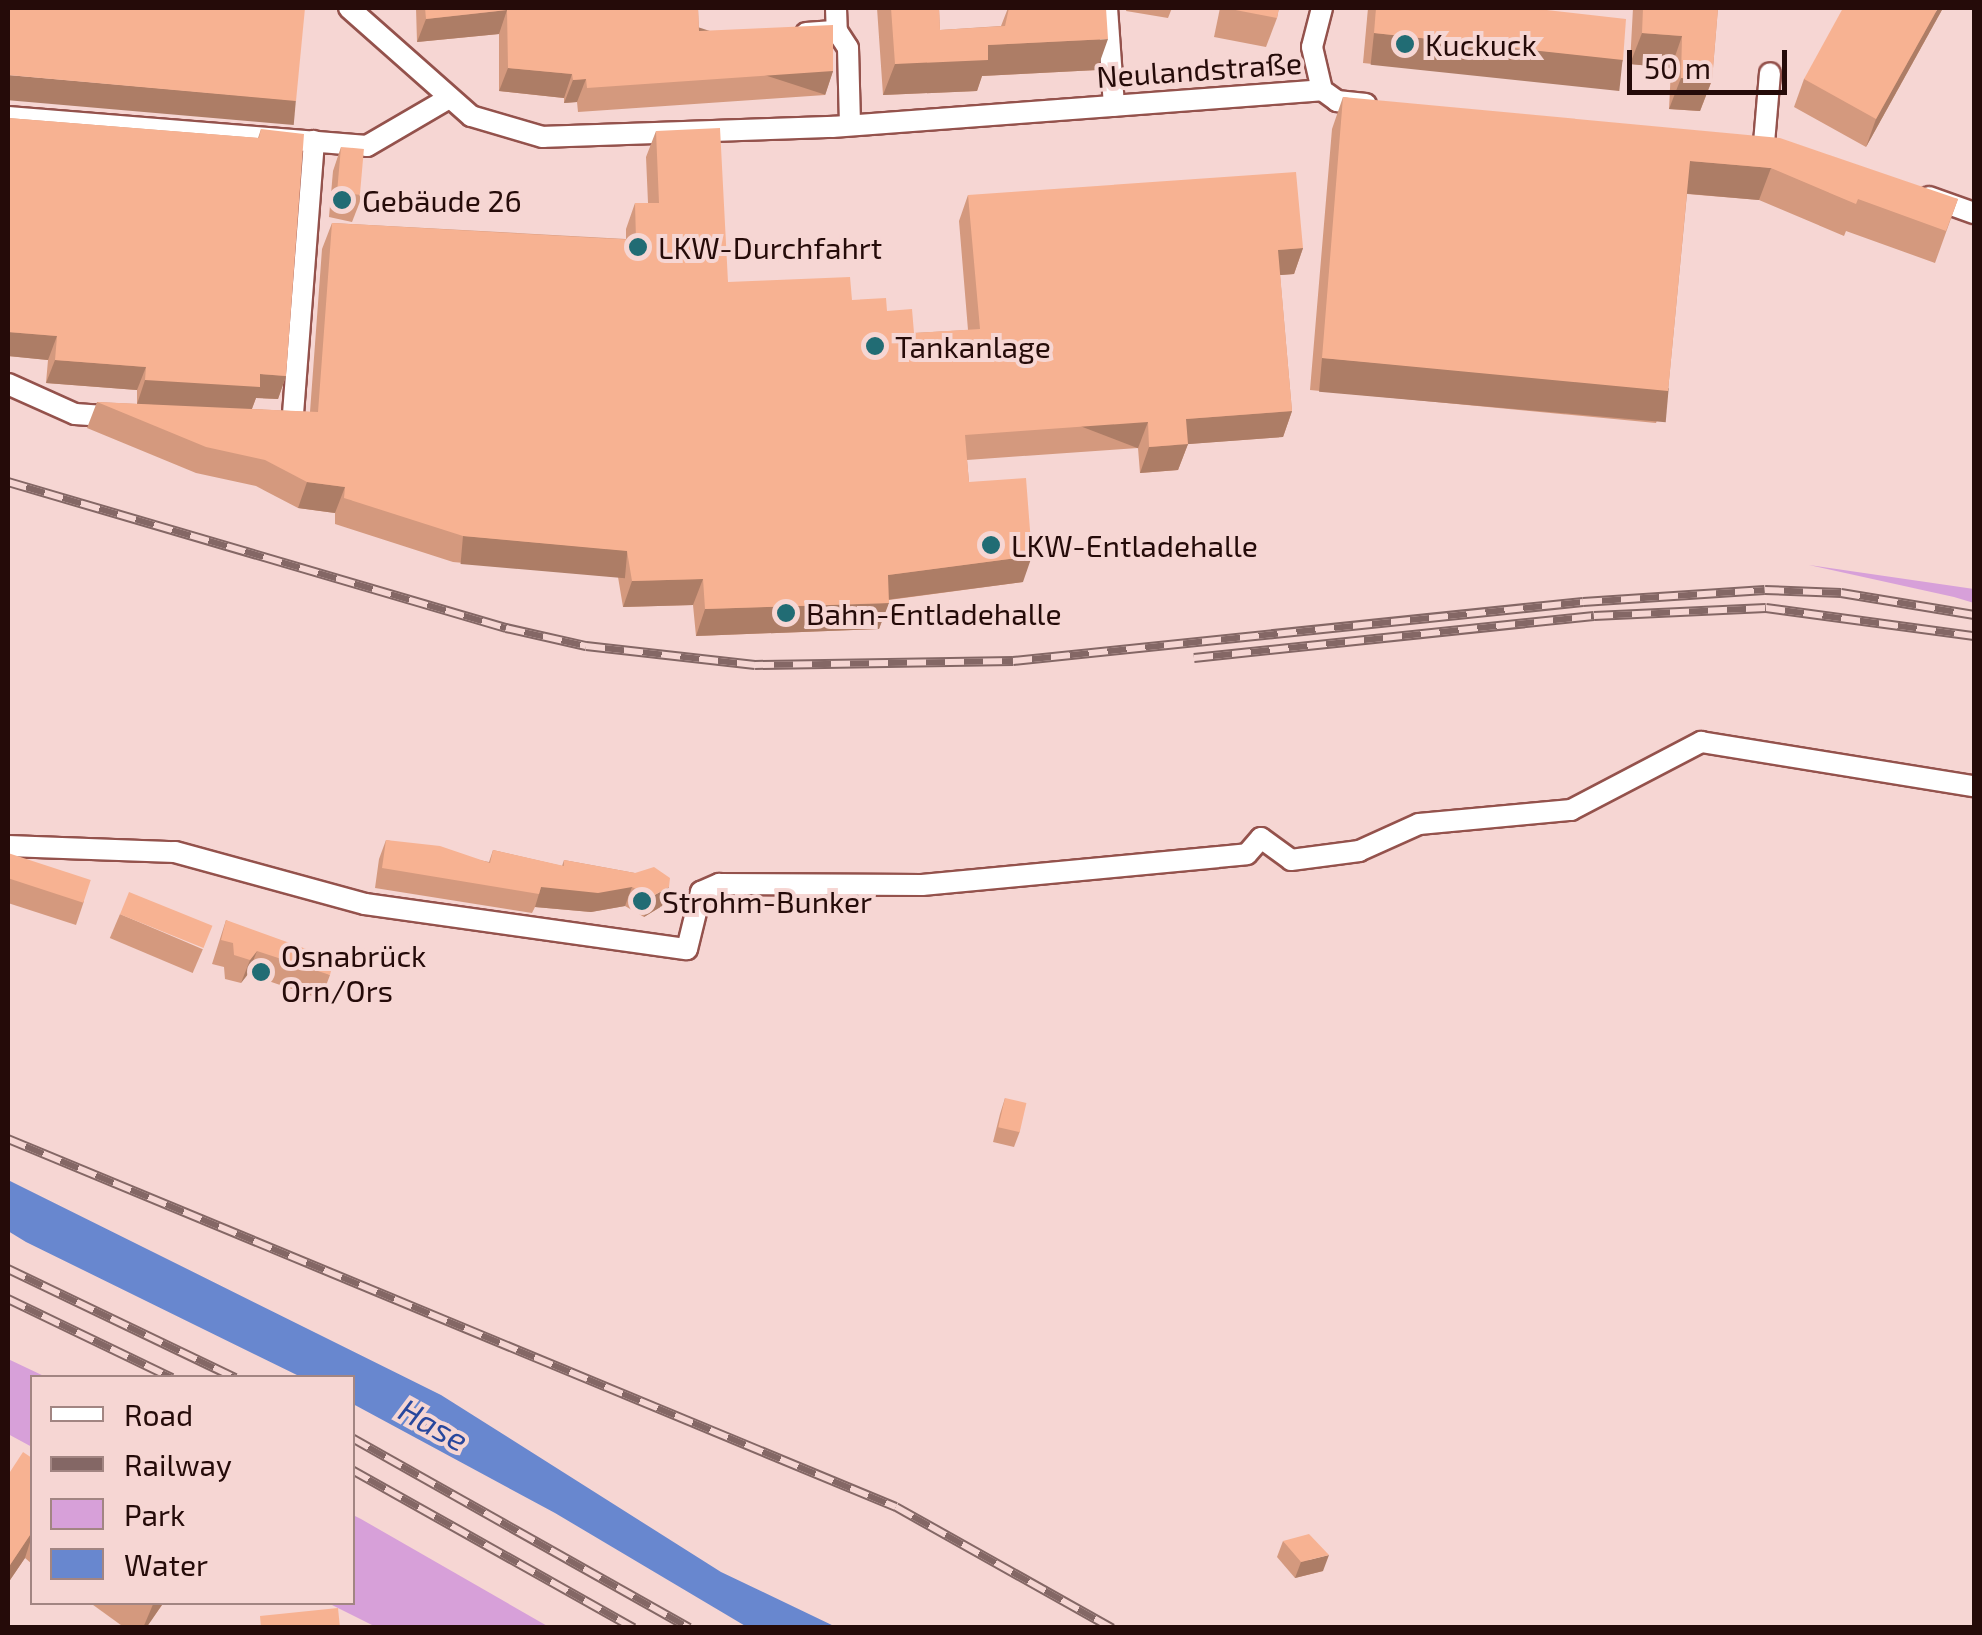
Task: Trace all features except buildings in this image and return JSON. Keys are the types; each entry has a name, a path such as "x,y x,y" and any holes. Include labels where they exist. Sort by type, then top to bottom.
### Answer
{"street":[{"name":"Neulandstraße","path":"349,8 471,116 543,137 841,126 1322,90 1338,101 1396,107"},
{"path":"836,8 837,31 848,48 841,126"},
{"path":"1108,8 1114,106"},
{"path":"1322,8 1312,47 1322,90"},
{"path":"780,34 837,31"},
{"path":"1763,143 1770,73"},
{"path":"8,117 368,146 449,98"},
{"path":"252,424 292,427 314,142"},
{"path":"1904,188 1974,213"},
{"path":"8,384 75,414 134,418"},
{"path":"8,846 175,852 400,910 687,950 701,892 718,884 922,885 1247,854 1261,838 1292,860 1359,851 1419,824 1571,810 1701,742 1974,786"}],"green space":[{"path":"1809,565 1974,589 1974,603 1954,597"},
{"path":"8,1359 42,1375 30,1375 30,1446 8,1434"},
{"path":"355,1516 549,1627 376,1627 332,1605 355,1605"}],"water":[{"name":"Hase","path":"8,1180 441,1395 721,1572 836,1627 747,1627 555,1513 355,1405 355,1375 297,1375 8,1231"}],"railway":[{"path":"8,482 506,628 586,646 755,665 1013,661 1583,602 1765,590 1841,593 1974,615"},
{"path":"1194,658 1594,616 1766,608 1974,636"},
{"path":"8,1139 896,1507 1112,1628"},
{"path":"8,1269 229,1375"},
{"path":"8,1299 166,1375"},
{"path":"355,1440 689,1628"},
{"path":"355,1472 634,1628"}],"place":[{"name":"Kuckuck","path":"1405,44"},
{"name":"Gebäude 26","path":"342,200"},
{"name":"LKW-Durchfahrt","path":"638,247"},
{"name":"Tankanlage","path":"875,346"},
{"name":"LKW-Entladehalle","path":"991,545"},
{"name":"Bahn-Entladehalle","path":"786,613"},
{"name":"Strohm-Bunker","path":"642,901"},
{"name":"Osnabrück Orn/Ors","path":"261,972"}]}
